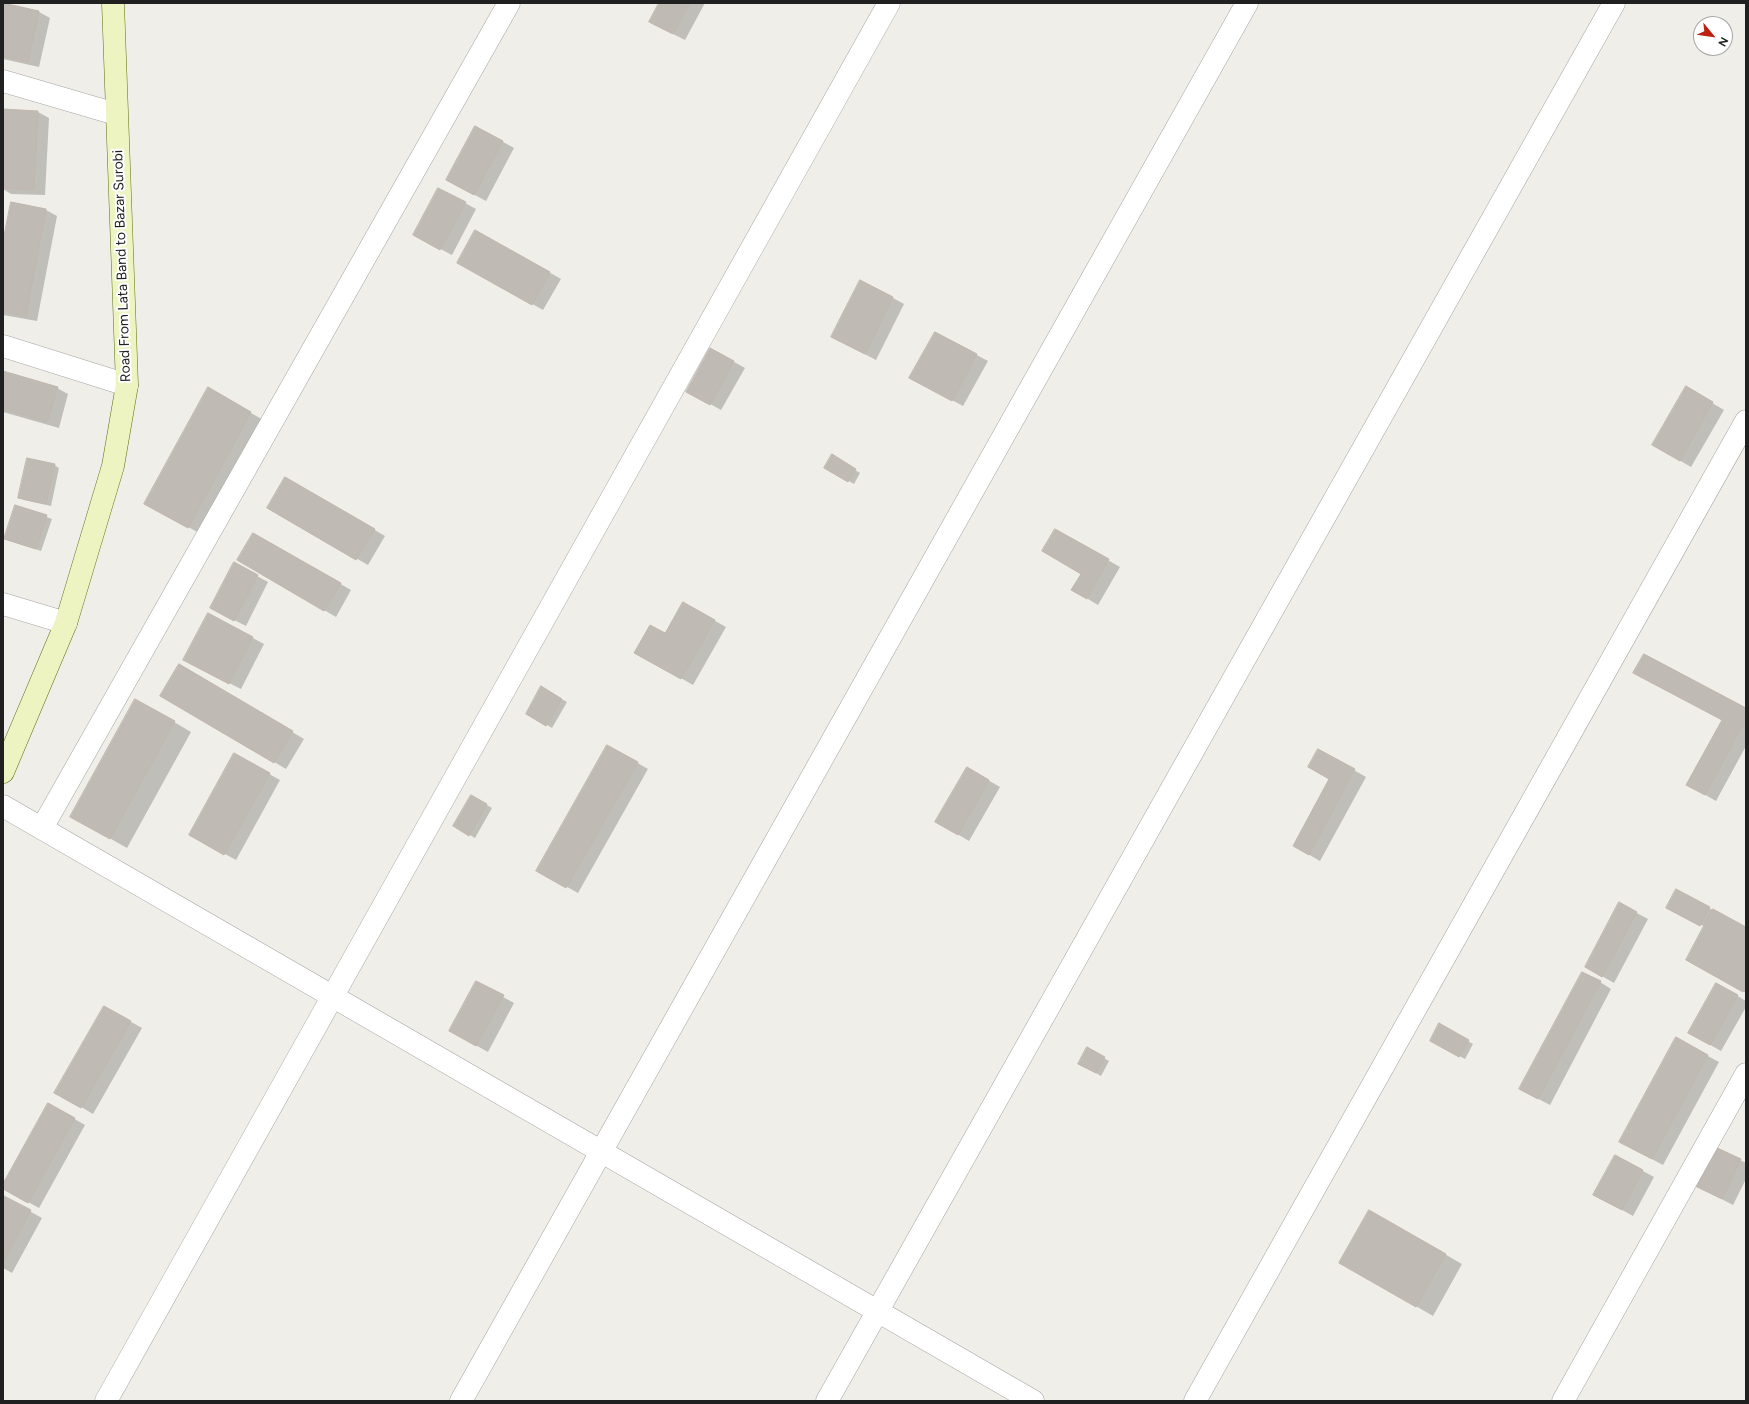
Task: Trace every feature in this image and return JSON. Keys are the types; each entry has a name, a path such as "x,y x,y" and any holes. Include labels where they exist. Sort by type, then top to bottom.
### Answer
{"main road":[{"name":"Road From Lata Band to Bazar Surobi","path":"3,772 66,622 113,466 127,385 113,3"}],"street":[{"path":"42,828 509,3"},
{"path":"106,1401 889,3"},
{"path":"461,1401 1247,3"},
{"path":"827,1401 1614,3"},
{"path":"3,80 116,114"},
{"path":"3,346 127,385"},
{"path":"1195,1401 1746,421"},
{"path":"3,604 66,622"},
{"path":"3,806 1033,1401"},
{"path":"1562,1401 1746,1074"}],"building":[{"path":"3,3 39,11 28,62 3,56"},
{"path":"659,3 690,3 673,34 649,22"},
{"path":"3,109 38,111 34,190 3,188"},
{"path":"475,126 503,141 474,195 446,180"},
{"path":"438,188 466,202 440,250 413,235"},
{"path":"11,202 46,209 26,316 3,311 3,241"},
{"path":"475,230 550,272 532,305 457,263"},
{"path":"860,280 893,297 865,354 831,337"},
{"path":"935,332 977,354 952,401 909,378"},
{"path":"710,348 734,361 710,405 686,392"},
{"path":"3,371 58,387 47,422 3,409"},
{"path":"1686,386 1713,402 1680,461 1652,445"},
{"path":"208,387 251,412 188,528 144,504"},
{"path":"832,454 856,469 848,482 824,468"},
{"path":"27,458 55,464 46,504 18,498"},
{"path":"285,477 375,529 356,560 267,508"},
{"path":"15,505 47,515 36,549 4,539"},
{"path":"1055,529 1109,559 1087,599 1071,590 1081,574 1042,551"},
{"path":"253,533 341,583 324,611 237,560"},
{"path":"234,562 258,575 234,621 210,608"},
{"path":"683,602 715,620 681,679 634,653 650,625 665,633"},
{"path":"208,613 253,637 229,684 183,660"},
{"path":"1644,654 1746,708 1746,719 1705,795 1686,785 1722,720 1633,673"},
{"path":"179,664 293,731 274,763 160,696"},
{"path":"541,686 562,699 546,726 526,714"},
{"path":"135,699 175,721 110,839 70,817"},
{"path":"607,745 638,762 566,888 536,871"},
{"path":"1318,749 1355,769 1309,855 1293,846 1329,779 1308,767"},
{"path":"234,753 270,773 224,855 189,835"},
{"path":"967,767 989,780 958,835 935,822"},
{"path":"471,795 487,804 469,836 453,826"},
{"path":"1676,889 1710,907 1700,926 1666,908"},
{"path":"1619,902 1637,912 1602,977 1585,967"},
{"path":"1713,909 1746,927 1746,986 1743,992 1686,960"},
{"path":"1582,972 1601,981 1538,1099 1519,1089"},
{"path":"476,981 504,995 476,1046 449,1031"},
{"path":"1716,983 1738,995 1710,1045 1688,1033"},
{"path":"104,1006 131,1021 81,1108 54,1093"},
{"path":"1439,1023 1469,1040 1459,1057 1430,1041"},
{"path":"1676,1037 1708,1055 1652,1159 1619,1142"},
{"path":"1087,1047 1105,1057 1096,1073 1078,1064"},
{"path":"48,1103 75,1118 28,1203 3,1189 3,1184"},
{"path":"1713,1146 1741,1159 1722,1199 1693,1185"},
{"path":"1615,1155 1643,1170 1622,1210 1593,1195"},
{"path":"4,1196 31,1210 3,1263 3,1198"},
{"path":"1369,1210 1446,1254 1416,1307 1339,1263"}]}
